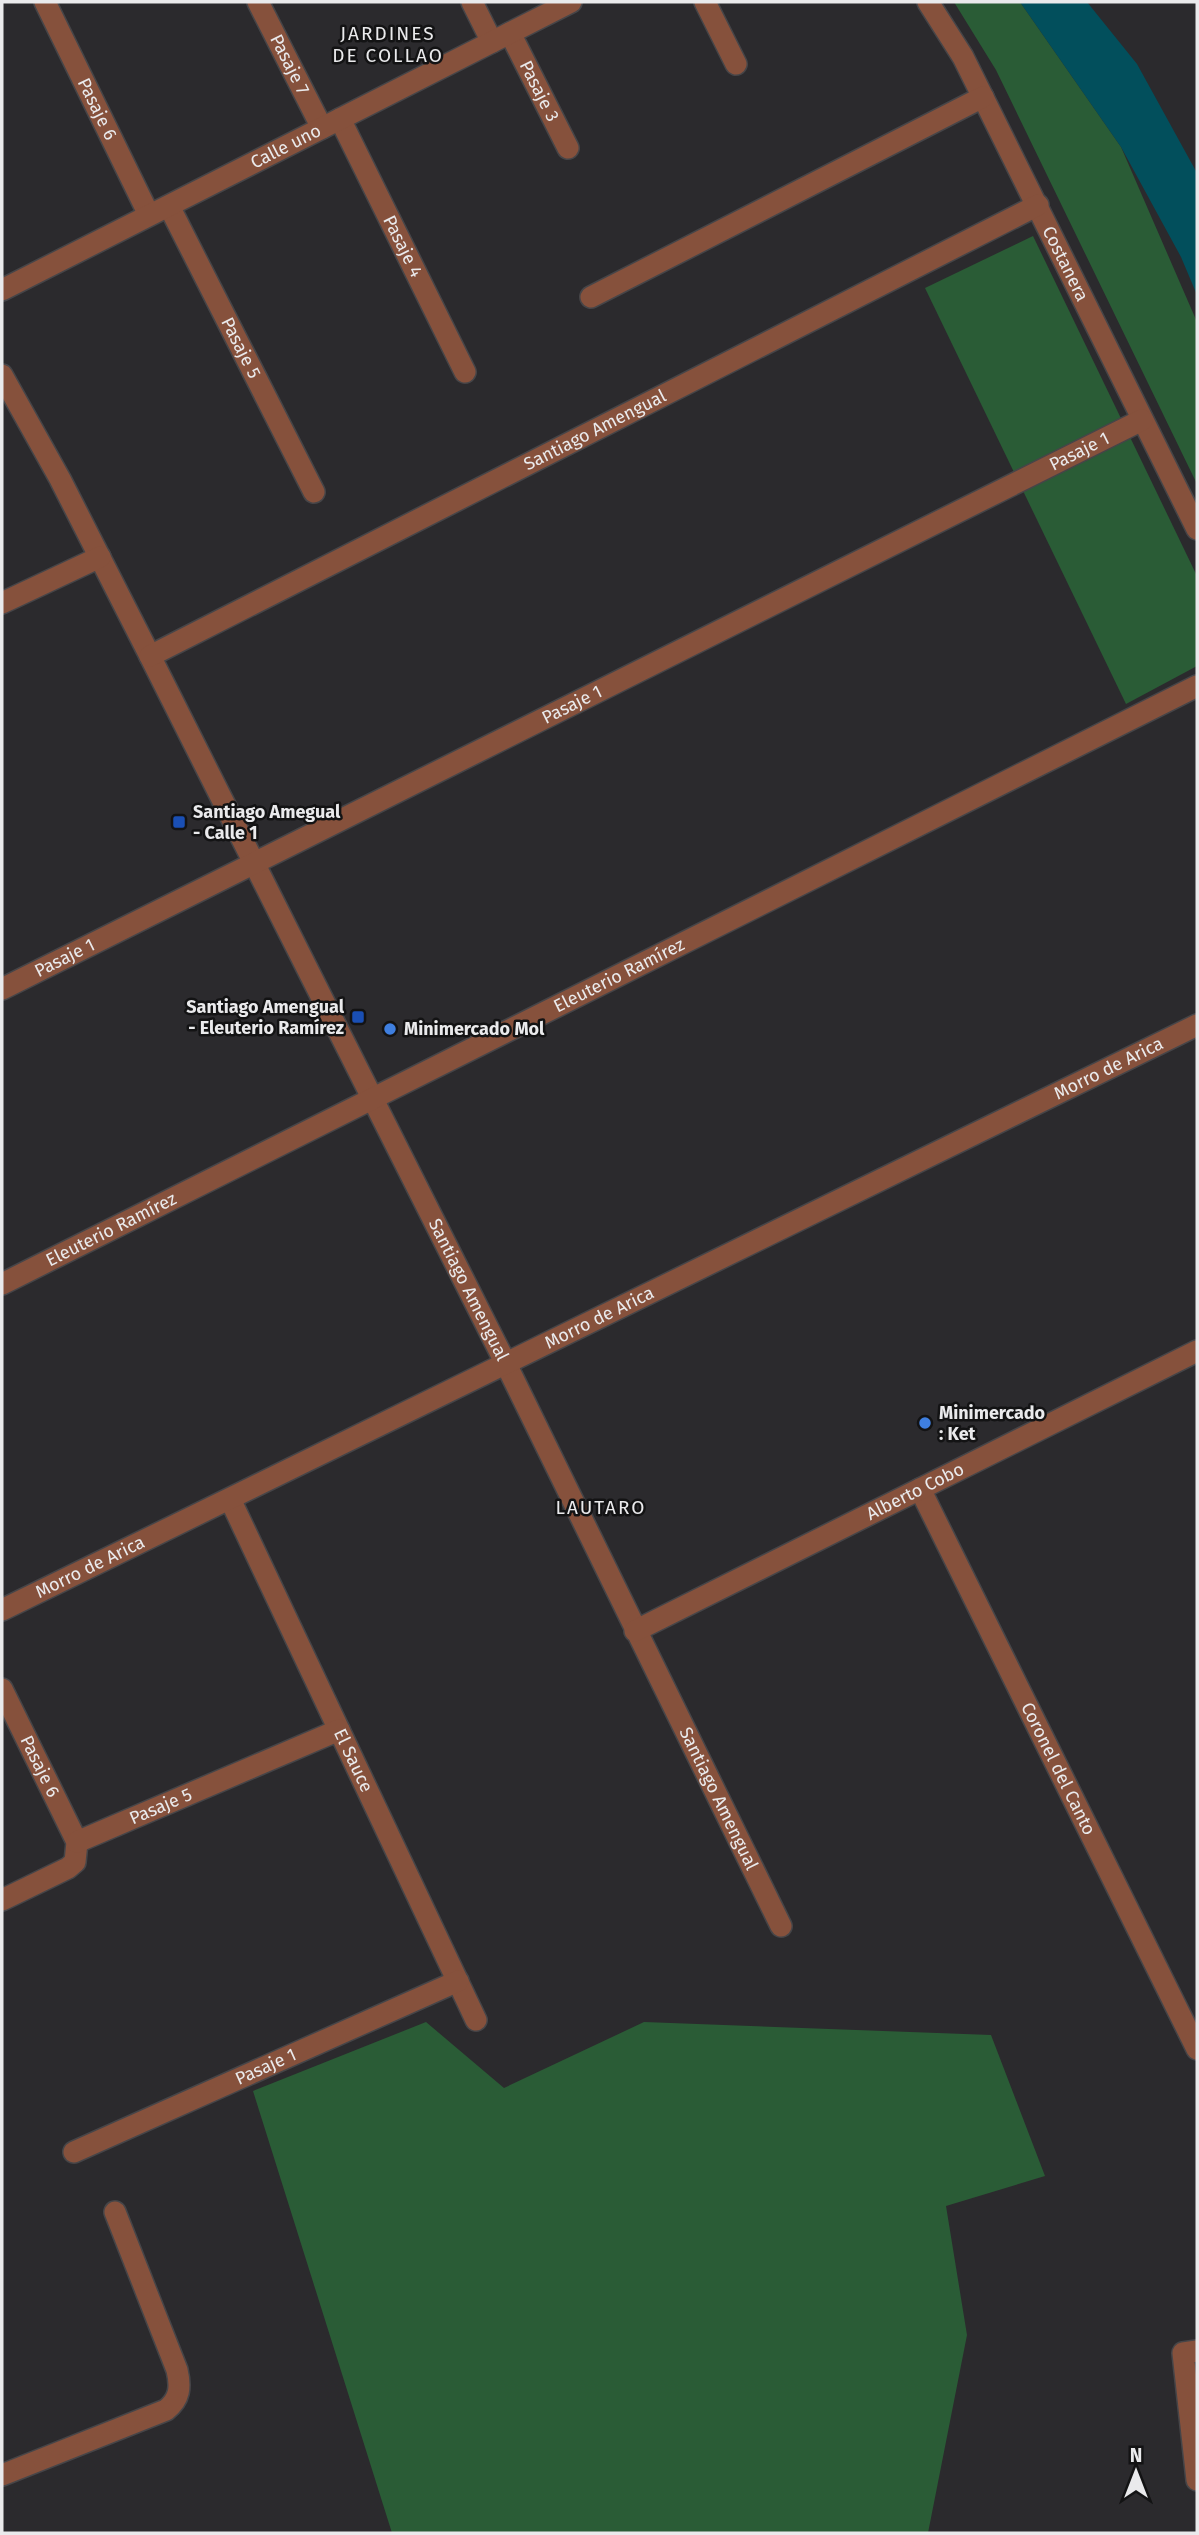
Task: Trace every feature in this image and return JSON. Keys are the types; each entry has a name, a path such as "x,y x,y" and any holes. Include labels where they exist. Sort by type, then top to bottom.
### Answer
{"street":[{"name":"Pasaje 6","path":"45,2 149,215"},
{"name":"Pasaje 7","path":"258,2 331,124"},
{"name":"Pasaje 3","path":"472,2 501,38 568,148"},
{"name":"Calle uno","path":"2,290 571,2"},
{"path":"705,2 736,64"},
{"name":"Costanera","path":"928,2 963,57 1197,529"},
{"path":"591,298 983,97"},
{"name":"Pasaje 4","path":"331,124 465,372"},
{"name":"Santiago Amengual","path":"150,656 1038,205"},
{"name":"Pasaje 5","path":"169,206 314,492"},
{"name":"Santiago Amengual","path":"2,374 100,557 506,1364 781,1926"},
{"name":"Pasaje 1","path":"2,989 1142,420"},
{"path":"2,603 100,557"},
{"name":"Eleuterio Ramírez","path":"2,1284 1197,686"},
{"name":"Morro de Arica","path":"2,1610 1197,1025"},
{"name":"Alberto Cobo","path":"635,1630 1195,1357"},
{"name":"Coronel del Canto","path":"920,1489 1197,2049"},
{"name":"El Sauce","path":"230,1499 476,2020"},
{"name":"Pasaje 6","path":"2,1689 77,1842"},
{"name":"Pasaje 5","path":"77,1842 339,1730"},
{"path":"2,1900 68,1868 75,1862 77,1842"},
{"name":"Pasaje 1","path":"74,2152 458,1981"},
{"path":"2,2475 166,2410 177,2398 180,2389 177,2370 115,2212"},
{"path":"1190,2352 1197,2480"}],"green space":[{"path":"954,2 1020,2 1121,147 1197,322 1197,484 996,70"},
{"path":"1033,236 1197,576 1197,666 1126,704 925,288"},
{"path":"426,2022 504,2088 644,2022 991,2035 1045,2176 946,2206 967,2335 928,2533 392,2533 253,2091"}],"water":[{"path":"1020,2 1087,2 1137,64 1197,173 1197,295 1181,257 1121,147"}],"place":[{"name":"Santiago Amegual - Calle 1","path":"179,822"},
{"name":"Santiago Amengual - Eleuterio Ramírez","path":"358,1017"},
{"name":"Minimercado Mol","path":"390,1029"},
{"name":"Minimercado : Ket","path":"925,1423"}],"district":[{"name":"JARDINES DE COLLAO","path":"388,44"},
{"name":"LAUTARO","path":"601,1507"}]}
